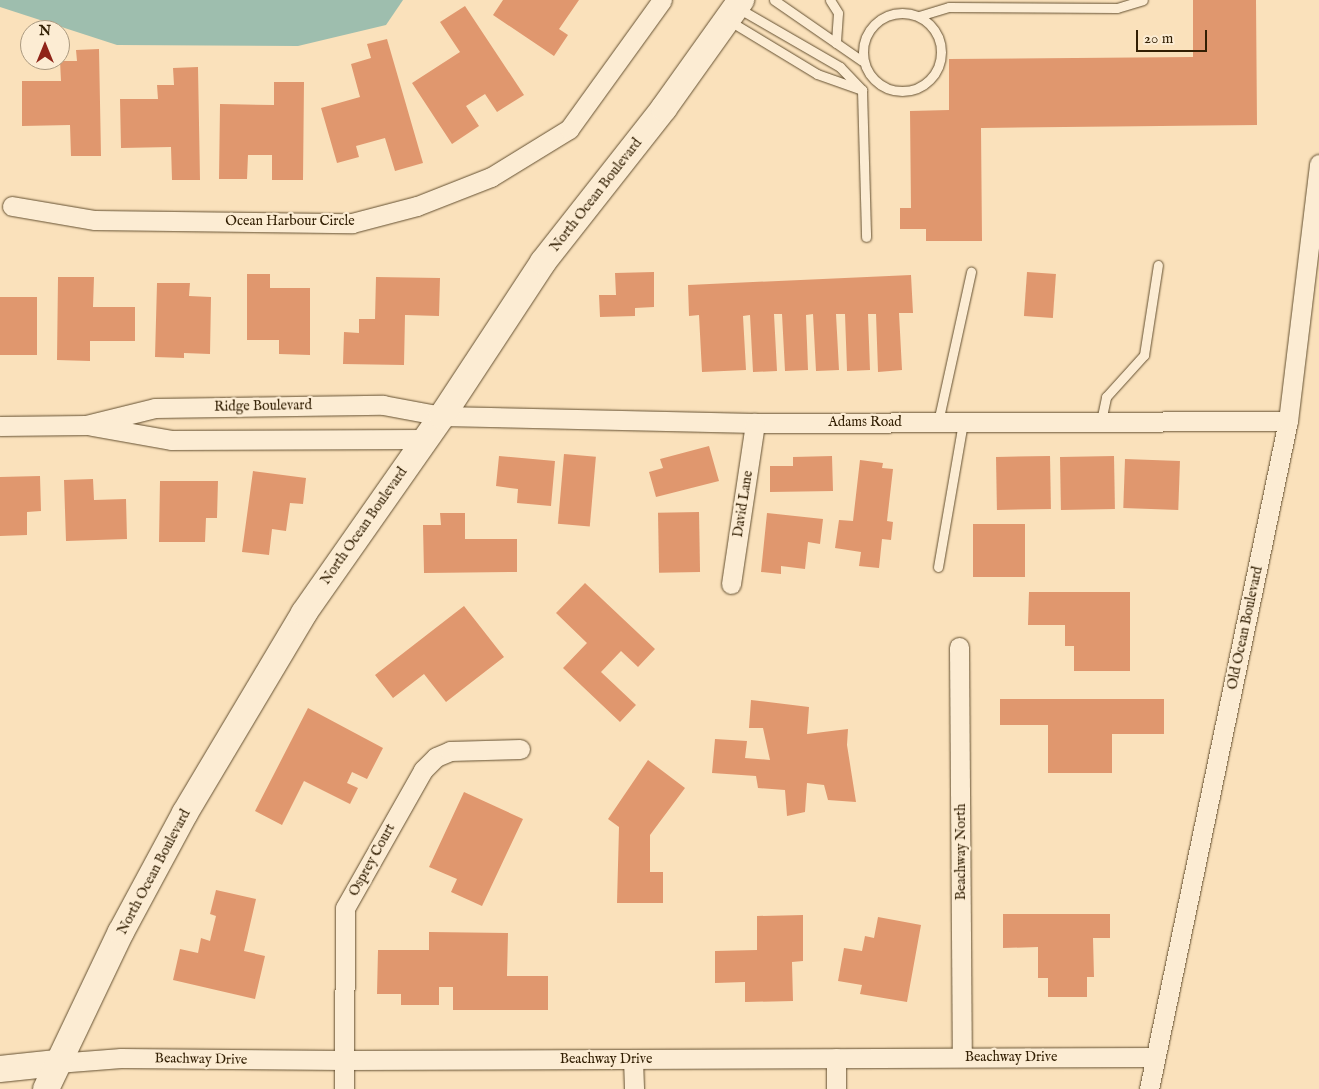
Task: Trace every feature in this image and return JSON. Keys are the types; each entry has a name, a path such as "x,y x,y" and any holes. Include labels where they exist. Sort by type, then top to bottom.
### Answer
{"main road":[{"name":"North Ocean Boulevard","path":"46,1089 121,932 185,813 304,613 424,439 442,416 543,262 664,108 734,9"},
{"path":"0,1070 58,1063"}],"street":[{"name":"Ocean Harbour Circle","path":"12,206 95,220 352,223 417,206 491,178 569,129 662,0"},
{"name":"Old Ocean Boulevard","path":"1149,1089 1288,421 1319,164"},
{"name":"Ridge Boulevard","path":"86,425 155,408 384,404 442,416"},
{"name":"Adams Road","path":"442,416 755,423 1288,421"},
{"name":"David Lane","path":"731,584 755,423"},
{"name":"Ridge Boulevard","path":"0,426 86,425 172,440 424,439"},
{"name":"Beachway North","path":"959,646 962,1058"},
{"name":"Osprey Court","path":"344,1089 345,908 423,770 436,757 450,751 520,749"},
{"name":"Beachway Drive","path":"58,1063 121,1058 633,1060 1155,1057"},
{"path":"836,1058 836,1089"},
{"path":"633,1060 634,1089"}],"lane":[{"path":"830,0 838,13 836,43"},
{"path":"919,16 949,7 1117,8 1143,0"},
{"path":"779,1 862,61 872,77 886,87 907,91 923,85 936,73 940,63 941,41 929,22 919,16 897,12 877,21 865,40 862,61"},
{"path":"734,9 818,74 862,90"},
{"path":"734,9 840,67 862,90"},
{"path":"866,237 862,90 872,77"},
{"path":"1101,421 1106,397 1144,355 1158,265"},
{"path":"938,422 970,272"},
{"path":"938,567 963,422"}],"shaded area":[{"path":"0,0 403,0 386,25 298,46 117,45 70,30 70,20 40,20 0,7"}],"building":[{"path":"503,0 579,0 559,29 568,35 554,56 493,15"},
{"path":"1193,0 1256,0 1257,125 981,128 982,241 926,241 926,229 900,229 900,208 911,208 910,111 949,110 949,59 1193,57"},
{"path":"465,6 524,95 497,112 485,94 466,106 479,126 452,144 412,83 460,52 440,22"},
{"path":"387,39 423,163 395,171 385,138 356,146 359,157 337,163 321,108 360,97 351,64 371,58 367,44"},
{"path":"99,49 101,156 71,156 70,125 22,126 22,81 61,81 60,70 70,70 70,61 77,61 76,50"},
{"path":"198,67 200,180 172,180 171,147 121,148 120,99 158,99 157,85 174,85 173,68"},
{"path":"274,82 304,82 303,180 272,180 272,155 248,155 247,179 219,179 220,104 274,105"},
{"path":"654,272 654,307 635,308 635,316 600,317 599,295 616,295 615,273"},
{"path":"1027,272 1056,274 1053,318 1024,316"},
{"path":"247,274 270,274 270,288 310,288 310,355 279,354 279,340 247,340"},
{"path":"911,275 913,313 899,313 902,370 878,372 876,314 868,314 870,370 847,371 845,314 836,314 839,370 816,371 813,314 806,315 808,370 785,371 782,314 774,314 777,371 753,372 750,315 743,316 746,370 702,372 699,315 689,316 688,285"},
{"path":"58,277 94,277 93,307 135,307 135,341 90,341 90,361 57,360"},
{"path":"376,277 440,278 439,316 405,315 404,365 343,364 344,332 359,333 359,319 375,319"},
{"path":"157,283 190,283 189,296 211,297 210,354 184,353 184,358 155,357"},
{"path":"0,297 37,297 37,355 0,355"},
{"path":"709,446 719,481 656,497 649,472 663,468 660,459"},
{"path":"564,454 596,457 590,527 558,524"},
{"path":"499,456 555,461 551,506 517,503 518,489 496,486"},
{"path":"832,456 833,491 770,492 770,466 793,466 793,457"},
{"path":"1050,456 1051,509 997,510 996,457"},
{"path":"1114,456 1115,509 1061,510 1060,457"},
{"path":"1125,459 1180,461 1178,510 1123,508"},
{"path":"860,460 883,463 882,468 893,469 887,521 893,522 891,540 882,539 879,568 859,566 861,552 835,548 839,520 853,521"},
{"path":"253,471 306,478 303,504 290,503 286,531 272,529 269,555 242,552"},
{"path":"40,476 41,511 27,512 27,535 0,536 0,477"},
{"path":"93,479 94,500 126,499 127,539 66,541 64,480"},
{"path":"160,481 218,481 217,518 206,518 205,542 159,542"},
{"path":"699,512 700,572 659,573 658,513"},
{"path":"440,513 465,513 465,539 517,539 517,572 424,573 423,525 441,525"},
{"path":"767,513 823,519 820,544 808,542 805,569 781,566 781,574 761,572"},
{"path":"973,524 1025,524 1025,577 973,577"},
{"path":"585,583 655,649 638,667 621,651 601,672 636,705 620,722 563,668 587,643 556,613"},
{"path":"1029,592 1130,592 1130,671 1074,671 1074,646 1065,646 1065,625 1028,625"},
{"path":"464,606 504,657 446,702 424,674 393,698 375,675"},
{"path":"1000,699 1164,699 1164,734 1112,734 1112,773 1048,773 1048,725 1000,725"},
{"path":"751,700 809,707 807,734 848,729 847,745 856,802 828,800 824,785 807,783 805,812 787,816 785,790 758,788 756,776 712,773 715,739 747,741 745,758 770,760 763,728 749,728"},
{"path":"308,708 383,748 367,779 352,772 347,783 358,788 350,804 304,781 282,825 255,811"},
{"path":"648,760 685,788 650,835 650,872 663,872 663,903 617,903 619,827 608,819"},
{"path":"464,792 523,819 482,906 451,892 457,879 429,867"},
{"path":"216,890 256,899 244,951 265,956 255,999 173,980 180,949 198,953 201,938 210,941 216,916 210,914"},
{"path":"1003,914 1110,914 1110,938 1093,938 1094,977 1087,977 1087,997 1048,997 1048,978 1038,978 1038,947 1003,948"},
{"path":"803,915 803,961 792,962 793,1001 745,1002 745,982 715,983 715,951 757,950 757,916"},
{"path":"878,917 921,925 907,1002 860,994 862,985 838,981 844,948 862,951 865,936 874,938"},
{"path":"429,932 508,933 507,976 548,976 548,1010 453,1010 453,987 439,987 439,1005 401,1005 401,994 377,994 378,950 429,950"}]}
